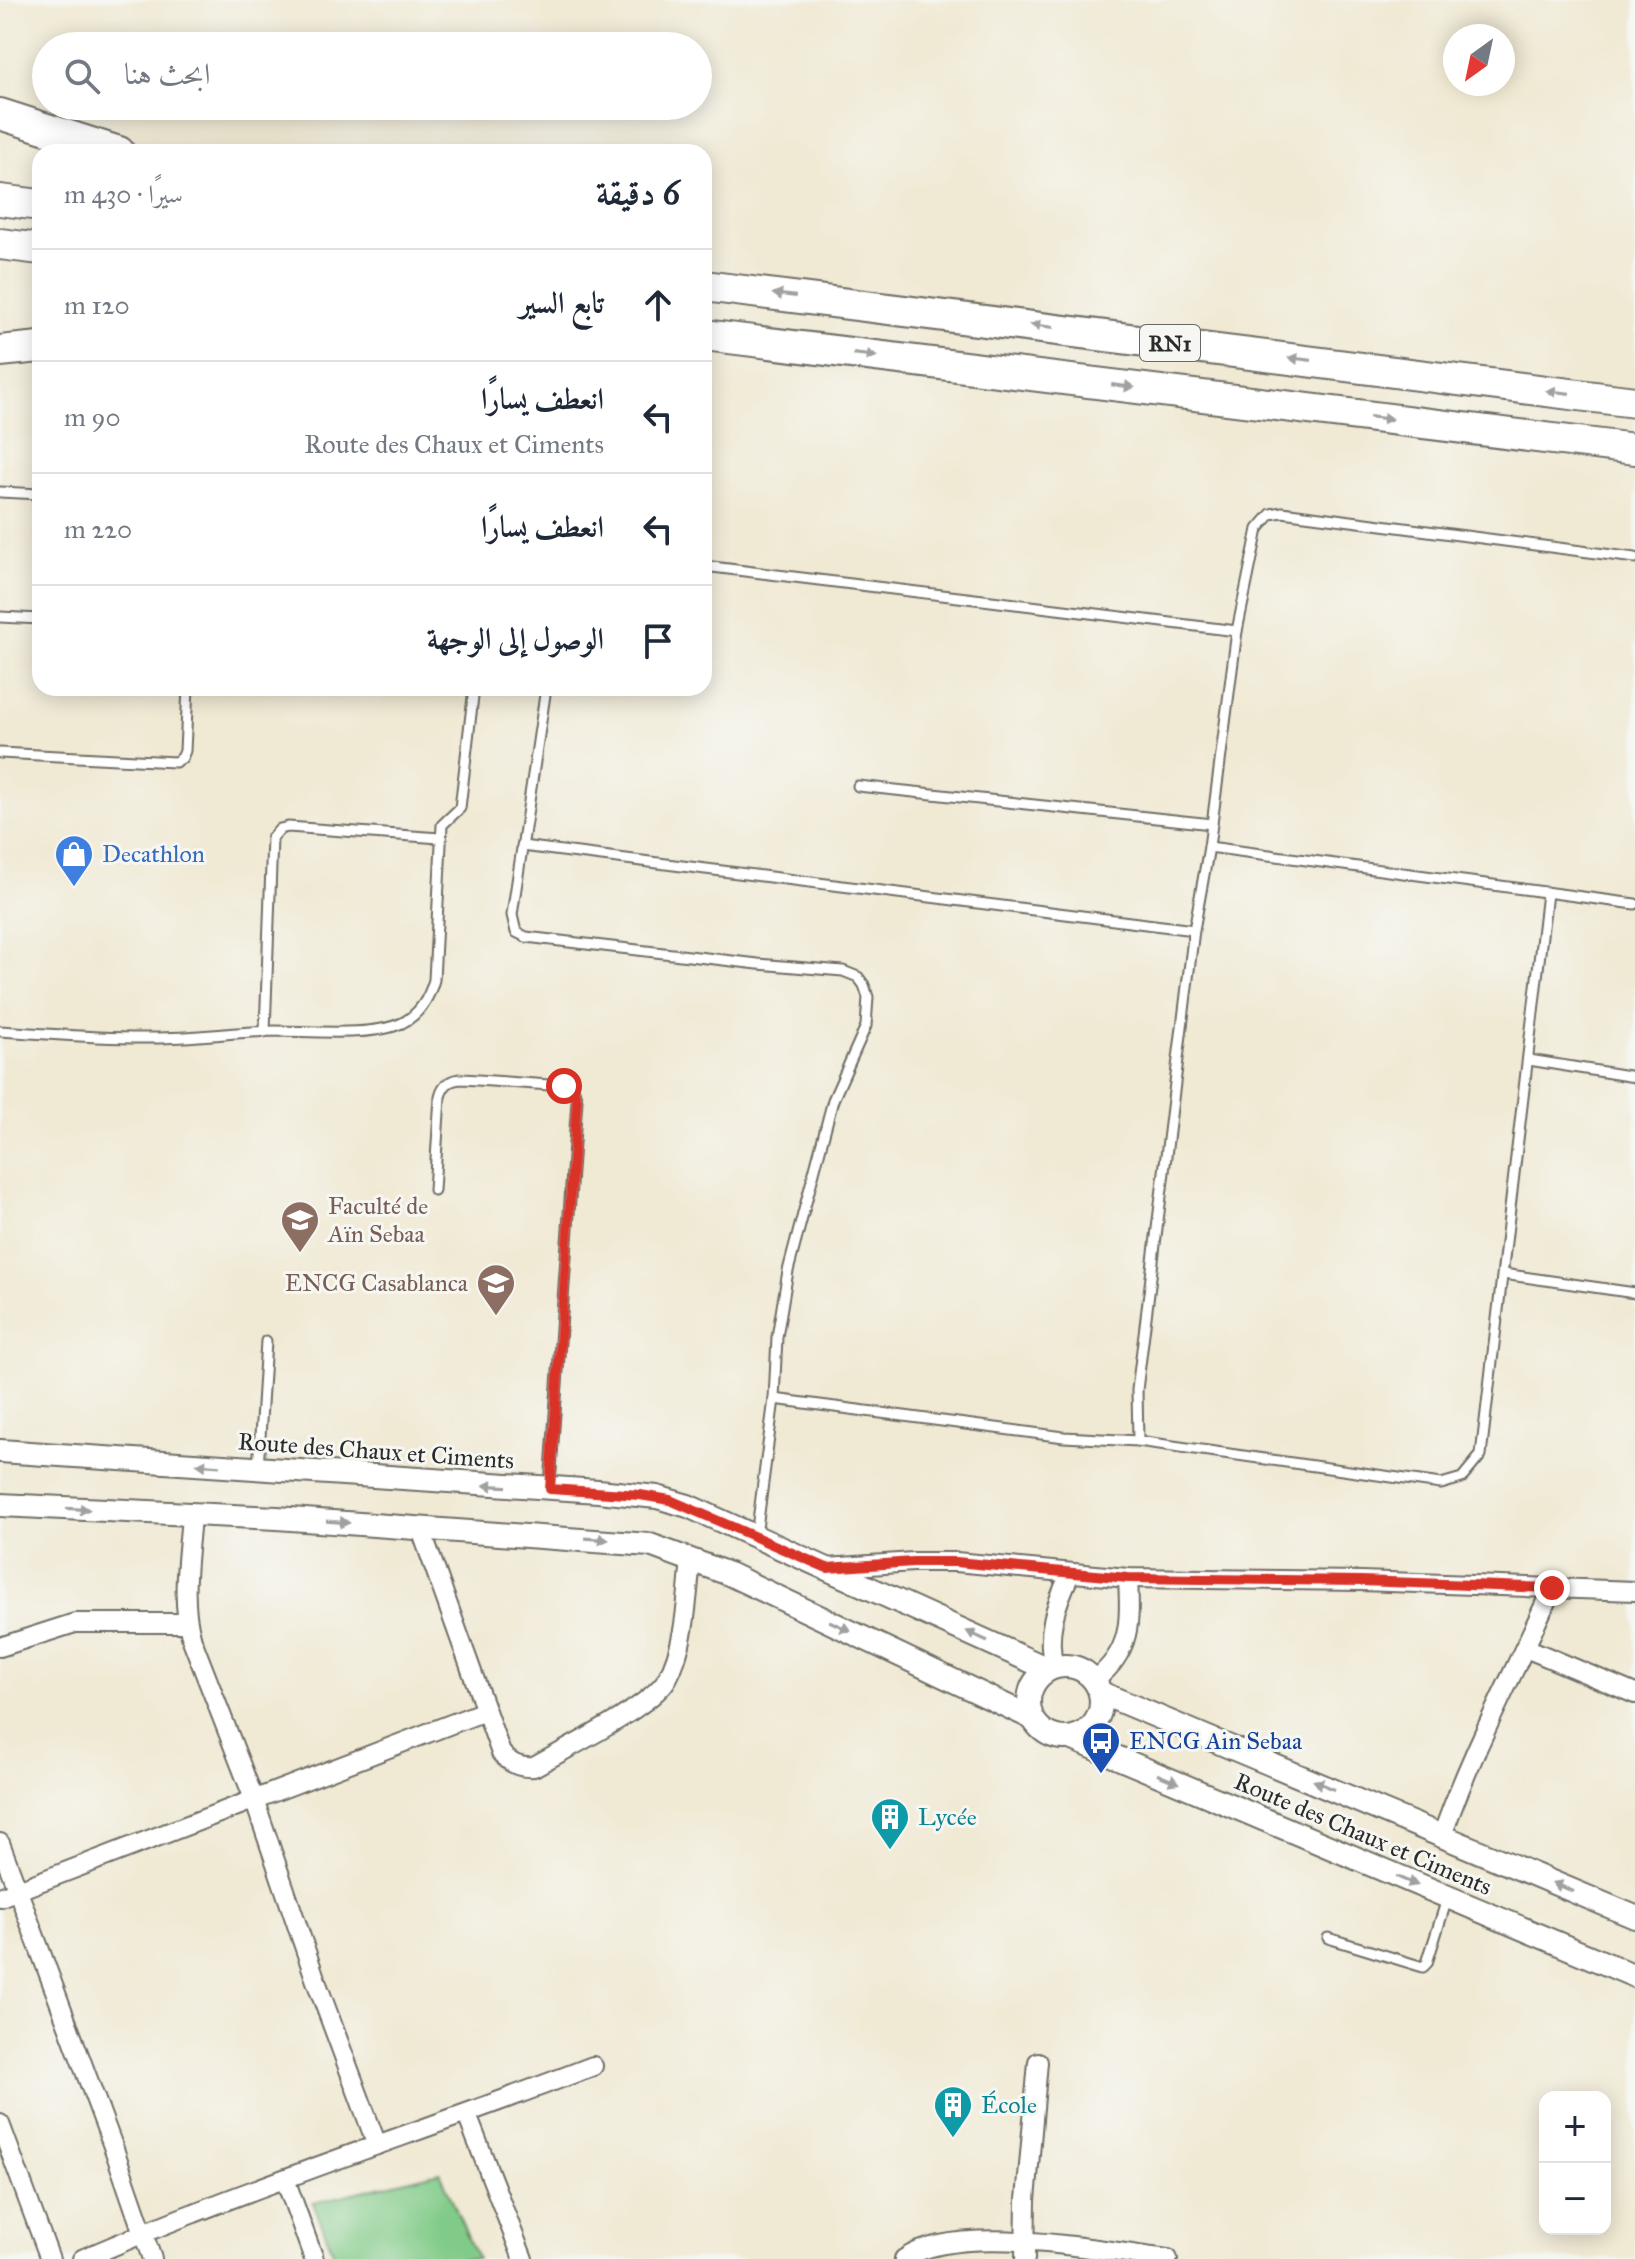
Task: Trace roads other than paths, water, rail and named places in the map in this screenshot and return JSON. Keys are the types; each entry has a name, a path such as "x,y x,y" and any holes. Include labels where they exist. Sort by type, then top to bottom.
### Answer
{"highway":[{"path":"0,114 94,144"},
{"path":"0,200 32,204"},
{"path":"0,244 32,248"},
{"name":"RN1","path":"712,287 1635,402"},
{"name":"RN1","path":"712,336 1635,449"},
{"path":"0,351 32,348"}],"street":[{"name":"Route des Chaux et Ciments","path":"0,1451 640,1495 670,1500 1051,1668"},
{"path":"0,1505 420,1527 633,1542 665,1548 1032,1718 1053,1736 1071,1738 1086,1732 1097,1719 1102,1703 1098,1687 1077,1667 1051,1668 1037,1678 1030,1690 1032,1718"},
{"path":"191,1516 186,1577 187,1623 254,1799 316,1981 377,2145"},
{"path":"420,1527 501,1753 513,1764 526,1768 534,1767 659,1691 674,1663 682,1631 691,1559"},
{"path":"827,1568 956,1562 1128,1578 1361,1581 1635,1591"},
{"path":"1051,1668 1051,1625 1070,1574"},
{"path":"1098,1687 1129,1632 1128,1578"},
{"path":"1442,1836 1476,1747 1526,1648 1552,1588"},
{"path":"0,1647 39,1632 75,1623 187,1623"},
{"path":"1526,1648 1635,1694"},
{"name":"Route des Chaux et Ciments","path":"1098,1687 1635,1917"},
{"path":"8,1894 485,1711"},
{"name":"Route des Chaux et Ciments","path":"1071,1738 1635,1976"},
{"path":"0,1843 8,1894 114,2149 152,2259"},
{"path":"1025,2250 1038,2062"},
{"path":"82,2259 285,2179 467,2115 593,2066"},
{"path":"467,2115 523,2259"},
{"path":"0,2124 50,2259"},
{"path":"285,2179 314,2259"},
{"path":"904,2259 943,2245 1168,2259"}],"lane":[{"path":"0,492 32,494"},
{"path":"1138,1441 1137,1390 1194,930 1209,847 1237,631 1258,529 1263,520 1271,514 1282,512 1635,558"},
{"path":"712,567 1237,631"},
{"path":"0,617 32,619"},
{"path":"0,753 175,762 182,758 185,751 188,696"},
{"path":"0,1031 148,1038 376,1030 403,1022 419,1011 429,997 434,980 440,838 444,821 460,808 473,696"},
{"path":"545,696 512,915 513,925 521,935 633,951 843,971 858,977 868,997 864,1034 833,1100 788,1271 777,1337 774,1399 756,1536"},
{"path":"858,786 1212,824"},
{"path":"265,1032 272,838 275,833 288,827 440,838"},
{"path":"522,846 1194,930"},
{"path":"1209,847 1635,904"},
{"path":"774,1399 1064,1437 1138,1441 1441,1484 1462,1478 1481,1455 1547,893"},
{"path":"1529,1060 1635,1077"},
{"path":"434,1190 440,1097 451,1081 463,1079 535,1084 574,1090 577,1100 550,1489"},
{"path":"1503,1274 1635,1293"},
{"path":"258,1469 266,1341"},
{"path":"1328,1938 1423,1967 1427,1963 1447,1898"}],"place":[{"name":"Decathlon","path":"74,888"},
{"name":"Faculté de Aïn Sebaa","path":"300,1254"},
{"name":"ENCG Casablanca","path":"496,1317"},
{"name":"ENCG Ain Sebaa","path":"1101,1775"},
{"name":"Lycée","path":"890,1851"},
{"name":"École","path":"953,2139"}]}
